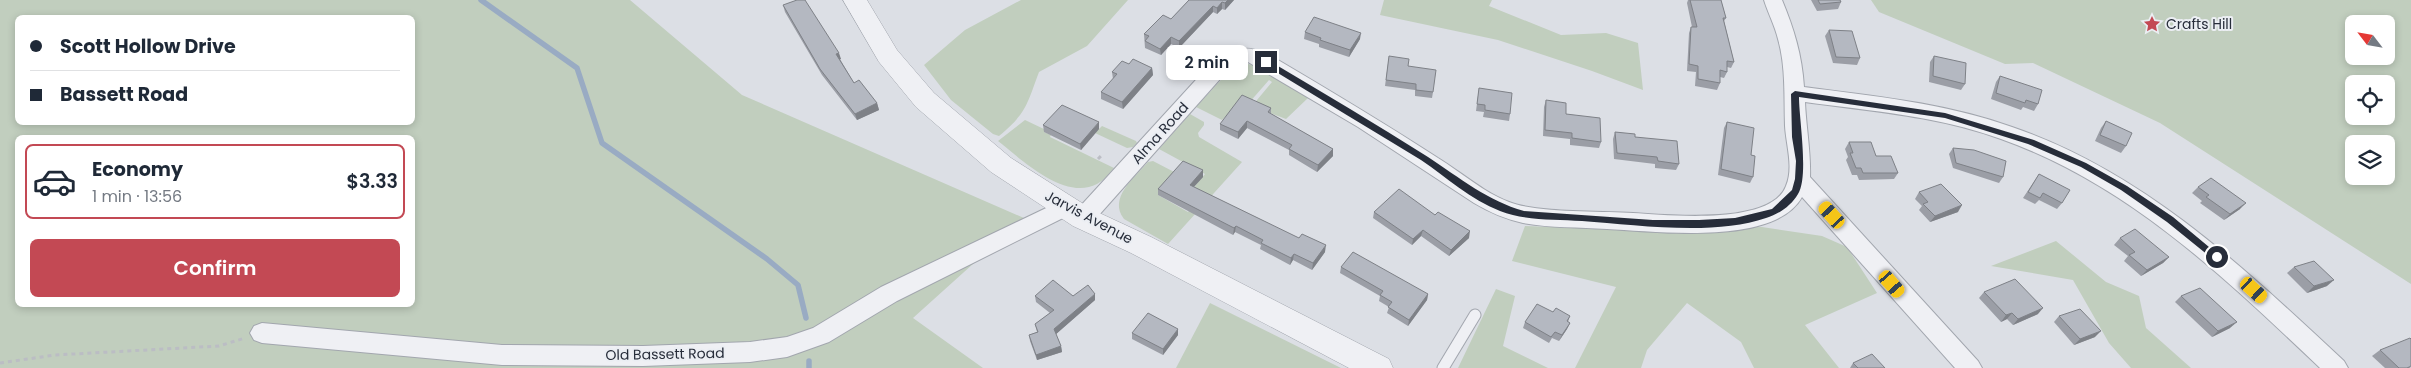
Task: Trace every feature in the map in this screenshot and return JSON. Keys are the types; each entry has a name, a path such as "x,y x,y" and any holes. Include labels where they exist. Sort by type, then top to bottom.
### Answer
{"street":[{"path":"1773,0 1791,51 1795,74 1796,137 1800,161 1799,179 1970,368"},
{"name":"Jarvis Avenue","path":"858,1 888,56 925,100 994,159 1074,213 1149,249 1378,368"},
{"name":"Alma Road","path":"1074,213 1222,64 1232,56 1241,54 1255,56 1288,75 1425,159 1487,201 1502,208 1524,214 1653,223 1699,224 1735,221 1763,216 1783,206 1795,192 1799,179"},
{"path":"1795,94 1945,116 2012,136 2084,165 2132,193 2194,238 2261,296 2336,368"},
{"name":"Old Bassett Road","path":"262,333 502,355 643,356 750,352 787,347 821,335 889,294 1074,213"}],"lane":[{"path":"1443,368 1475,315"}],"path":[{"path":"1098,159 1102,155"},
{"path":"0,363 55,355 219,346 262,333"}],"green space":[{"path":"0,0 630,0 742,95 1024,218 913,318 983,368 0,368"},
{"path":"1021,0 1128,0 1087,46 1039,72 1021,114 999,136 993,134 951,100 924,65 965,30"},
{"path":"1384,0 1492,0 1489,6 1561,35 1606,33 1638,43 1643,90 1498,40 1380,15"},
{"path":"1871,0 2411,0 2411,284 2160,123 2033,63 2005,64 1879,12"},
{"path":"1244,63 1257,66 1308,98 1286,119 1252,106 1272,82 1269,80 1248,104 1222,120 1196,107 1232,68"},
{"path":"1190,114 1204,122 1198,133 1199,137 1242,162 1168,244 1124,219 1119,203 1130,182 1148,162 1153,161 1178,174 1158,195 1188,212 1201,197 1191,191 1205,174 1159,149"},
{"path":"1025,120 1046,130 1044,132 1051,135 1050,137 1114,168 1100,182 1085,188 1071,187 1044,176 998,141"},
{"path":"1102,126 1137,143 1133,147 1127,148 1095,133"},
{"path":"1525,226 1643,230 1762,227 1822,236 1847,247 1877,293 1805,325 1839,368 1754,368 1741,342 1687,303 1647,350 1641,368 1575,368 1616,287 1512,261"},
{"path":"2056,241 2106,282 2139,296 2146,328 2191,368 2131,368 2109,343 2073,280 1991,266"},
{"path":"1496,289 1515,296 1503,346 1548,368 1458,368"},
{"path":"1210,303 1341,368 1176,368"}],"building":[{"path":"797,0 805,0 839,53 836,54 854,83 859,80 877,103 855,114 820,69 783,5"},
{"path":"1189,0 1228,0 1225,3 1222,2 1217,8 1213,6 1179,41 1171,37 1160,49 1145,41 1149,36 1144,34 1163,15 1171,19"},
{"path":"1690,0 1721,0 1726,18 1723,18 1734,62 1727,61 1727,72 1720,70 1720,83 1698,79 1698,66 1689,64 1691,27 1697,27"},
{"path":"1818,0 1840,0 1841,2 1820,4"},
{"path":"1314,17 1361,33 1350,50 1320,40 1321,38 1305,32"},
{"path":"1829,30 1852,31 1860,58 1836,57"},
{"path":"1389,56 1409,59 1408,66 1436,70 1433,92 1416,90 1416,84 1386,80"},
{"path":"1934,56 1966,63 1965,84 1933,76"},
{"path":"1133,59 1152,68 1122,102 1101,92 1117,74 1112,72 1122,61 1129,64"},
{"path":"2000,76 2042,90 2038,104 2026,100 2025,103 1996,93"},
{"path":"1479,88 1512,93 1510,114 1485,110 1485,105 1477,104"},
{"path":"1242,95 1271,108 1268,112 1333,149 1318,165 1289,149 1292,145 1247,121 1238,132 1220,124"},
{"path":"1546,100 1566,103 1566,114 1600,118 1601,142 1572,138 1572,133 1545,130"},
{"path":"1062,105 1099,122 1080,144 1043,125"},
{"path":"2106,121 2132,133 2126,146 2100,135"},
{"path":"1727,122 1754,128 1751,155 1755,156 1753,177 1721,169"},
{"path":"1615,132 1635,134 1635,137 1677,141 1679,164 1658,161 1657,157 1617,153"},
{"path":"1849,142 1871,142 1876,156 1891,156 1898,173 1863,173 1861,168 1856,168 1850,153 1853,153"},
{"path":"1953,148 1974,150 2006,161 2003,177 1956,163"},
{"path":"1183,161 1203,170 1190,185 1299,238 1302,234 1326,245 1313,263 1294,254 1291,258 1261,243 1263,240 1236,226 1234,228 1158,189"},
{"path":"2039,174 2070,190 2062,203 2043,193 2040,198 2028,192"},
{"path":"2211,178 2246,203 2230,214 2206,197 2209,195 2198,187"},
{"path":"1941,184 1962,205 1935,216 1923,204 1928,202 1919,192"},
{"path":"1399,189 1435,215 1438,212 1470,231 1451,250 1423,230 1413,239 1374,212"},
{"path":"2135,229 2169,257 2147,270 2129,255 2135,252 2120,238"},
{"path":"1353,252 1428,294 1409,320 1388,307 1392,302 1380,295 1383,291 1341,267"},
{"path":"2314,261 2334,280 2314,286 2294,267"},
{"path":"2015,279 2043,308 2018,319 2012,313 2006,315 1984,292"},
{"path":"1053,280 1073,296 1088,285 1095,294 1054,329 1061,346 1036,355 1029,335 1038,332 1035,324 1054,310 1035,296"},
{"path":"2200,288 2237,322 2218,331 2181,296"},
{"path":"1537,304 1553,312 1556,308 1570,316 1567,321 1570,323 1562,335 1555,332 1551,337 1525,322"},
{"path":"2080,309 2101,331 2080,339 2059,316"},
{"path":"1148,313 1178,329 1163,349 1132,333"},
{"path":"2410,338 2411,366 2407,368 2399,368 2380,350"},
{"path":"1872,354 1885,368 1858,368 1853,363"}],"waterway":[{"path":"481,0 577,68 602,143 767,259 798,285 806,318"},
{"path":"809,361 809,368"}],"place":[{"name":"Crafts Hill","path":"2152,24"}],"route":[{"path":"1266,62 1425,159 1487,201 1502,208 1524,214 1653,223 1699,224 1735,221 1763,216 1775,211 1790,199 1795,192 1799,179 1800,161 1796,137 1795,94 1923,111 1978,124 2031,142 2084,165 2124,188 2170,220 2217,257"}]}
